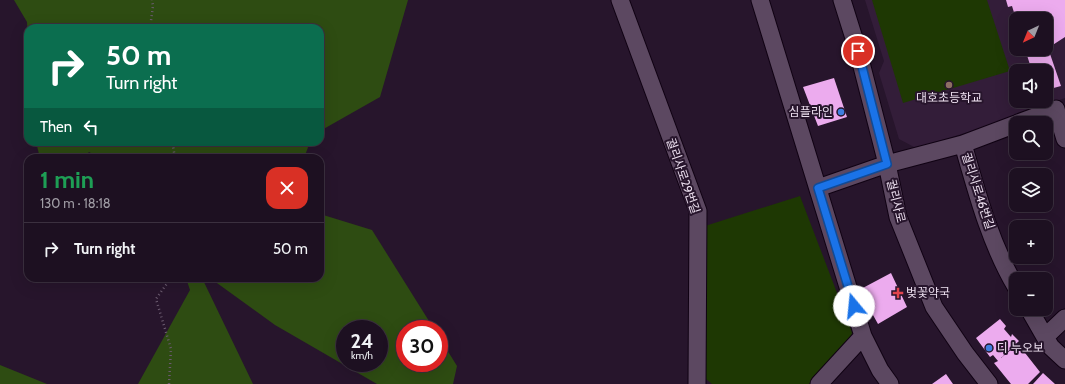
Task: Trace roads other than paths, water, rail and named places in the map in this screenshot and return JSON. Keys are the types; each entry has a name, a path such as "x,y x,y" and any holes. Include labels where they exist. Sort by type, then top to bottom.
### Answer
{"street":[{"name":"궐리사로29번길","path":"620,0 698,211 700,382"},
{"path":"760,0 863,336 880,370 890,384"},
{"name":"궐리사로","path":"842,0 858,51 887,164 898,217 934,307 965,353 989,384"},
{"path":"1036,116 1056,109 1065,139"},
{"path":"963,144 1009,126"},
{"name":"궐리사로46번길","path":"818,188 887,164 963,144 982,210 1009,276"},
{"path":"1033,316 1051,347 1065,360"},
{"path":"1045,337 1065,318"},
{"path":"818,384 863,336"}],"place":[{"name":"대호초등학교","path":"949,85"},
{"name":"심플라인","path":"841,112"},
{"name":"벚꽃약국","path":"898,293"},
{"name":"디 누오보","path":"989,348"}]}
